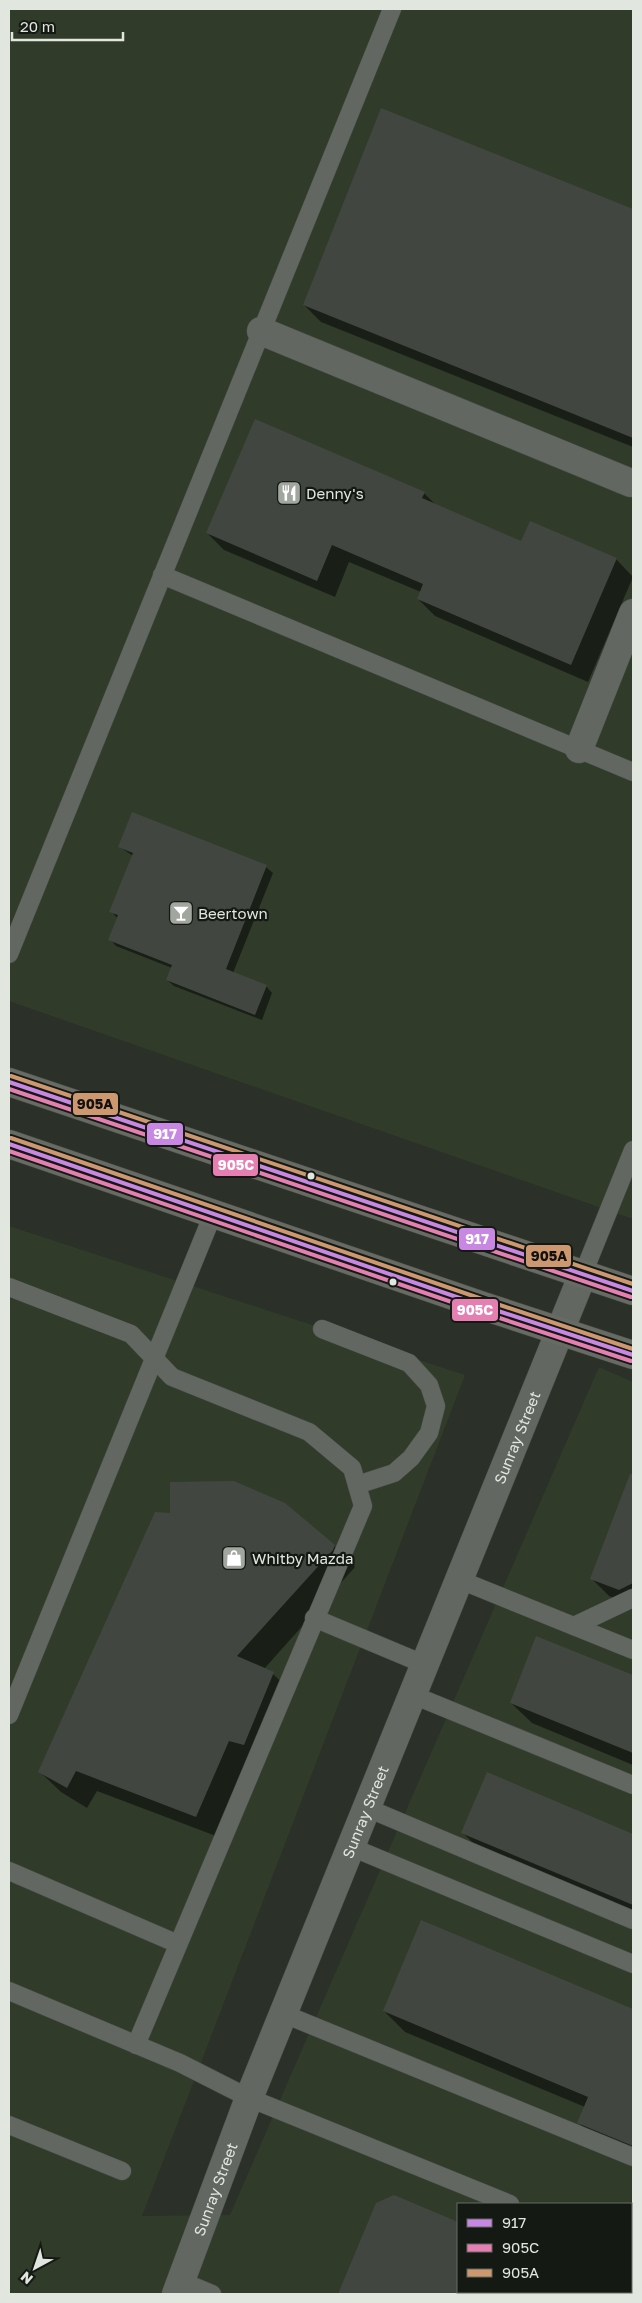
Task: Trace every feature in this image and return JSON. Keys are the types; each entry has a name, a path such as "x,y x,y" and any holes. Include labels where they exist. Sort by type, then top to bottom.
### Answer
{"main road":[{"path":"9,1082 633,1291"},
{"path":"9,1144 560,1332 633,1355"}],"street":[{"path":"261,331 633,484"},
{"path":"579,749 633,613"},
{"name":"Sunray Street","path":"178,2288 249,2098 583,1274"}],"lane":[{"path":"9,954 392,9"},
{"path":"162,575 633,772"},
{"path":"583,1274 633,1150"},
{"path":"9,1715 213,1214"},
{"path":"9,1287 131,1334 172,1376 309,1432 352,1468 363,1506 314,1618 136,2044"},
{"path":"322,1329 409,1363 429,1385 436,1406 429,1433 410,1458 394,1473 357,1485"},
{"path":"460,1580 633,1650"},
{"path":"574,1626 633,1598"},
{"path":"314,1618 426,1665"},
{"path":"413,1695 633,1785"},
{"path":"367,1808 633,1920"},
{"path":"352,1847 633,1964"},
{"path":"9,1871 178,1944"},
{"path":"9,1991 180,2063 249,2098 508,2203"},
{"path":"284,2014 633,2158"},
{"path":"9,2124 122,2171"},
{"path":"178,2288 212,2294"}],"shaded area":[{"path":"9,9 633,9 633,1219 9,1001"},
{"path":"9,1226 465,1375 142,2216 230,2215 599,1367 633,1382 633,2294 9,2294"}],"building":[{"path":"381,108 633,209 633,438 303,305"},
{"path":"255,419 425,492 422,498 521,541 530,521 617,558 571,665 417,599 423,584 332,545 317,581 206,533"},
{"name":"Beertown","path":"132,812 267,865 226,969 267,985 255,1015 166,980 172,965 108,940 118,915 109,912 133,853 118,847"},
{"path":"630,1474 633,1474 633,1583 619,1590 590,1579"},
{"path":"234,1481 285,1503 335,1545 333,1550 237,1656 274,1672 244,1745 229,1741 196,1817 76,1771 67,1788 38,1772 155,1512 170,1513 170,1482"},
{"path":"536,1636 633,1675 633,1753 510,1703"},
{"path":"487,1772 633,1834 633,1905 461,1833"},
{"path":"421,1920 633,2009 633,2146 577,2123 588,2097 383,2011"},
{"path":"394,2195 457,2222 458,2294 338,2294 376,2203"}],"transit line":[{"name":"905A","path":"11,1076 633,1284"},
{"name":"917","path":"9,1082 633,1291"},
{"name":"905C","path":"9,1089 631,1297"},
{"name":"905A","path":"11,1138 633,1349"},
{"name":"917","path":"9,1144 483,1306 633,1355"},
{"name":"905C","path":"9,1151 481,1312 631,1361"}],"place":[{"name":"Denny's","path":"289,493"},
{"name":"Beertown","path":"181,913"},
{"name":"Whitby Mazda","path":"234,1558"}]}
